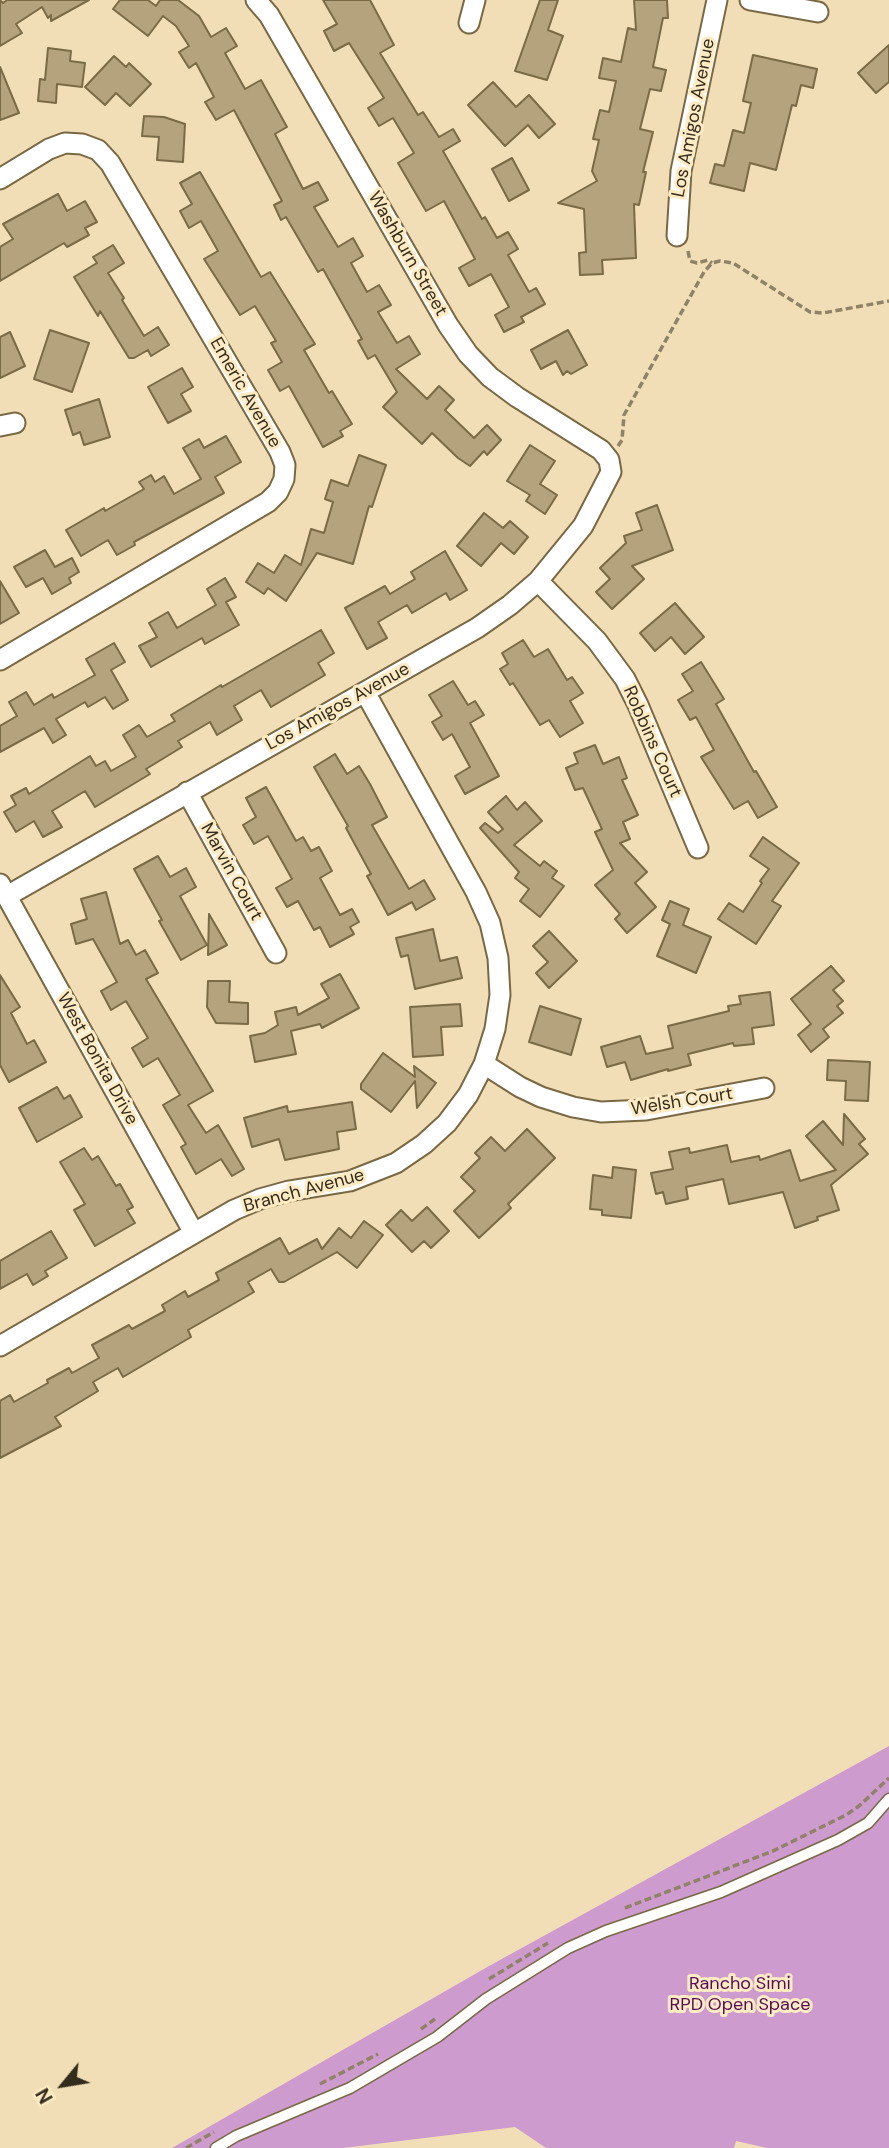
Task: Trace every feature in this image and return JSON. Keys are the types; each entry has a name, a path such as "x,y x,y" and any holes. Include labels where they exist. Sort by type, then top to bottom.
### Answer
{"street":[{"name":"Washburn Street","path":"256,0 269,15 448,325 468,354 490,377 601,450 610,460"},
{"path":"469,23 475,0"},
{"name":"Los Amigos Avenue","path":"682,243 681,171 717,0"},
{"path":"750,0 818,12"},
{"name":"Emeric Avenue","path":"0,179 49,149 65,143 82,144 98,150 110,163 280,452 285,466 281,486 268,502 0,660"},
{"name":"Los Amigos Avenue","path":"3,890 187,792 365,692 477,628 510,605 538,581 583,526 611,472 610,460"},
{"name":"Robbins Court","path":"538,581 597,641 625,679 698,848"},
{"name":"Branch Avenue","path":"0,1346 234,1210 289,1191 350,1181 396,1163 424,1144 447,1123 468,1095 484,1064 495,1028 500,995 498,958 490,923 476,892 365,692"},
{"name":"Marvin Court","path":"187,792 276,953"},
{"name":"West Bonita Drive","path":"3,890 194,1233"},
{"name":"Welsh Court","path":"484,1064 541,1097 601,1112 646,1110 764,1088"}],"lane":[{"path":"216,2148 236,2136 350,2088 437,2037 486,1999 568,1948 606,1931 721,1892 838,1840 868,1823 889,1799"}],"path":[{"path":"682,243 690,261 733,263 810,312 823,313 889,301"},
{"path":"610,460 622,440 624,415 704,272 712,263"}],"green space":[{"name":"Rancho Simi RPD Open Space","path":"889,1746 889,2148 767,2148 736,2141 734,2148 546,2148 515,2127 343,2148 172,2148 489,1966"}],"building":[{"path":"0,0 3,3 7,0 89,0 51,21 51,15 48,18 42,7 16,24 22,33 0,46"},
{"path":"120,0 148,0 156,6 160,0 178,0 199,16 211,37 226,28 237,46 225,53 245,89 261,80 287,127 275,134 303,189 318,182 328,200 314,207 338,247 353,238 363,256 351,263 367,292 379,285 391,305 378,312 397,343 409,336 420,354 396,369 427,399 439,386 454,400 445,410 474,438 487,425 501,440 487,455 484,451 470,466 432,433 422,444 383,407 397,392 375,355 368,359 358,341 362,339 323,269 318,272 286,217 281,220 274,205 282,201 234,110 216,120 205,102 214,97 196,63 189,68 179,52 189,46 176,26 163,16 148,36 113,9"},
{"path":"323,0 370,0 394,45 380,53 418,115 423,112 439,137 453,129 460,141 443,151 482,219 485,217 497,238 508,232 518,249 508,255 529,292 536,288 545,304 521,317 524,322 504,332 495,315 509,307 491,274 469,286 459,268 475,259 444,201 426,211 398,163 414,153 393,118 379,126 368,108 384,98 349,43 334,51 324,31 337,24"},
{"path":"540,0 558,0 548,30 563,36 547,80 515,71"},
{"path":"634,0 667,0 668,18 663,18 653,67 666,70 661,91 650,89 640,129 653,132 643,172 646,172 639,205 634,204 636,258 602,260 603,274 580,275 579,253 586,252 584,209 558,203 597,181 592,171 599,140 593,139 600,110 609,112 616,81 599,78 603,58 621,62 628,28 636,30"},
{"path":"889,45 889,82 876,93 858,73"},
{"path":"48,48 71,51 70,61 85,63 82,87 57,84 56,103 38,101 40,79 45,80"},
{"path":"753,55 817,69 813,88 801,85 796,106 792,105 776,170 750,163 744,191 710,183 715,164 724,166 733,130 744,133 751,103 743,101"},
{"path":"114,56 126,67 129,63 151,84 130,106 116,93 105,105 85,87"},
{"path":"0,67 19,113 0,120"},
{"path":"493,82 516,107 529,95 555,124 539,138 528,125 505,146 468,105"},
{"path":"144,116 164,117 185,124 183,162 157,160 159,137 142,136"},
{"path":"512,158 529,190 509,201 492,169"},
{"path":"200,172 261,277 270,272 315,344 304,350 329,393 332,391 352,424 340,431 343,436 323,447 289,386 280,391 268,370 282,362 271,343 276,341 255,306 240,315 204,259 218,251 201,221 189,228 180,211 192,204 180,183"},
{"path":"58,194 67,211 85,201 97,222 85,228 89,235 67,247 64,243 0,281 0,247 13,239 3,224"},
{"path":"113,245 124,263 108,273 124,298 122,300 144,336 158,327 169,345 151,356 148,350 129,358 100,311 98,316 74,277 97,263 93,257"},
{"path":"50,330 89,343 72,392 34,379"},
{"path":"568,330 587,365 571,374 567,371 563,375 556,361 541,369 531,350"},
{"path":"10,332 25,366 0,378 0,337"},
{"path":"182,368 193,387 181,394 191,411 168,423 148,387"},
{"path":"99,399 110,437 84,445 80,432 73,435 65,410"},
{"path":"226,436 241,462 215,477 224,493 134,542 135,545 117,555 108,540 81,556 66,530 144,489 139,482 151,475 155,482 164,476 174,494 201,479 183,448 199,439 204,448"},
{"path":"530,445 555,461 540,484 557,495 545,514 526,501 530,495 507,481"},
{"path":"359,455 386,465 372,507 369,506 353,564 317,553 286,601 268,588 264,594 246,582 258,563 274,573 285,555 301,565 311,529 324,533 333,502 325,499 331,480 348,486"},
{"path":"657,505 673,550 632,566 644,579 612,609 596,592 610,579 600,568 626,543 624,536 642,530 636,513"},
{"path":"484,513 503,528 510,521 528,537 514,554 501,543 481,566 457,546"},
{"path":"45,550 55,567 72,558 79,572 69,578 71,583 52,594 43,578 26,587 14,567"},
{"path":"445,551 467,590 450,600 446,593 412,613 407,605 378,622 387,638 367,649 345,608 385,586 390,594 415,579 411,572"},
{"path":"225,578 236,597 226,602 239,625 205,644 202,638 151,667 139,646 157,637 149,623 168,612 177,628 216,605 207,589"},
{"path":"0,581 19,613 0,624"},
{"path":"675,603 704,637 685,654 671,637 655,651 640,633"},
{"path":"321,630 334,653 318,663 325,675 271,707 261,690 234,706 242,720 217,735 210,722 178,741 182,747 146,769 150,774 95,807 85,791 52,811 62,827 43,837 34,821 16,832 4,812 16,805 11,796 26,788 29,794 90,756 96,766 105,761 111,771 136,757 123,735 139,725 147,737 175,721 171,715"},
{"path":"523,640 534,657 548,649 567,680 572,677 583,693 570,701 583,723 560,737 549,720 540,725 513,683 510,685 500,669 508,664 502,653"},
{"path":"114,643 125,662 111,670 128,700 113,709 105,697 88,707 85,702 56,719 66,735 53,743 44,728 0,752 0,726 17,716 9,702 26,692 34,705 52,694 54,698 95,675 86,659"},
{"path":"701,662 724,699 716,704 777,807 758,818 748,801 734,809 701,757 714,750 696,717 690,720 678,700 693,691 682,674"},
{"path":"453,681 468,705 475,701 484,715 470,723 499,776 465,794 455,776 470,767 452,734 443,740 432,722 442,716 429,695"},
{"path":"595,745 603,764 619,757 627,778 622,780 638,815 623,822 630,839 620,843 647,872 635,883 656,907 627,933 615,919 620,914 595,885 613,870 595,832 602,829 583,788 575,790 566,768 578,763 574,753"},
{"path":"335,754 347,774 359,766 370,784 387,817 372,825 409,889 424,880 435,899 416,910 412,902 388,915 367,876 371,874 346,828 348,826 314,767"},
{"path":"266,787 296,841 303,837 311,851 319,847 332,871 320,878 340,915 352,909 359,922 350,927 354,934 330,947 320,927 314,930 298,901 287,907 276,888 292,879 268,836 254,844 243,825 256,817 246,798"},
{"path":"506,796 517,810 525,802 542,821 514,845 540,866 544,861 557,871 552,878 564,886 540,917 520,901 529,889 515,878 519,872 480,828 485,823 498,833 503,829 488,812"},
{"path":"763,837 799,863 772,901 781,906 756,944 718,919 729,903 743,912 762,883 760,881 769,869 750,856"},
{"path":"158,856 170,877 186,868 196,887 180,896 207,945 181,960 134,869"},
{"path":"106,892 120,944 128,940 136,955 145,950 158,973 146,979 213,1091 188,1105 206,1133 218,1125 244,1169 232,1176 221,1159 196,1174 181,1147 186,1144 163,1105 180,1095 158,1058 143,1067 132,1048 148,1038 126,1001 111,1010 101,991 117,982 93,939 76,944 71,924 87,919 81,899"},
{"path":"670,901 689,909 683,925 711,937 696,973 657,956 670,924 662,920"},
{"path":"209,914 227,945 208,955"},
{"path":"433,929 440,961 457,957 462,978 415,989 408,955 401,957 396,938"},
{"path":"549,931 577,961 549,988 536,973 548,962 533,946"},
{"path":"831,966 844,981 833,990 843,1001 837,1006 843,1013 823,1029 829,1037 811,1052 798,1035 811,1024 791,999"},
{"path":"340,974 359,1008 322,1028 320,1024 291,1031 296,1054 255,1062 250,1036 265,1033 278,1025 275,1012 296,1007 298,1015 329,998 321,984"},
{"path":"0,975 20,1007 11,1013 27,1044 34,1040 46,1062 9,1082 0,1065"},
{"path":"208,981 230,981 229,1002 248,1003 248,1024 216,1023 207,1007"},
{"path":"770,992 774,1025 752,1028 754,1044 734,1046 733,1043 688,1054 691,1065 631,1080 625,1062 607,1067 601,1047 640,1036 646,1054 673,1048 668,1026 729,1011 728,1006 741,1004 739,996"},
{"path":"460,1004 462,1026 441,1027 443,1055 413,1057 410,1007"},
{"path":"540,1006 581,1019 571,1055 529,1042"},
{"path":"383,1053 415,1077 414,1066 436,1083 417,1108 415,1081 391,1112 361,1089 361,1084"},
{"path":"828,1060 870,1062 868,1101 845,1100 846,1081 827,1080"},
{"path":"57,1087 64,1099 70,1095 82,1117 37,1142 19,1108"},
{"path":"352,1102 356,1129 337,1132 339,1149 285,1160 279,1139 252,1147 244,1118 287,1106 288,1112"},
{"path":"844,1114 865,1139 859,1144 868,1154 831,1185 839,1210 817,1217 818,1220 795,1228 783,1192 729,1204 723,1179 686,1187 688,1199 666,1204 663,1192 656,1194 651,1173 673,1169 669,1152 689,1148 690,1153 727,1145 731,1162 759,1156 760,1160 790,1150 800,1181 836,1170 806,1136 823,1121 843,1145"},
{"path":"527,1129 555,1158 508,1204 511,1208 479,1238 454,1211 475,1191 461,1177 480,1158 475,1153 491,1137 505,1151"},
{"path":"84,1148 92,1160 98,1156 116,1186 120,1184 133,1207 127,1210 135,1223 95,1246 74,1210 85,1204 60,1162"},
{"path":"613,1167 636,1170 631,1218 602,1215 602,1210 590,1209 593,1175 612,1178"},
{"path":"427,1207 449,1231 431,1248 424,1241 412,1252 386,1225 401,1210 412,1221"},
{"path":"364,1221 383,1235 357,1268 337,1252 284,1282 279,1282 271,1269 248,1282 254,1292 188,1330 191,1337 123,1377 118,1368 93,1382 98,1391 55,1417 61,1426 0,1458 0,1401 10,1395 14,1402 69,1368 72,1373 99,1358 92,1345 129,1325 132,1329 165,1311 162,1305 185,1291 188,1297 219,1280 216,1273 280,1238 289,1254 317,1239 322,1249 339,1228 351,1238"},
{"path":"51,1231 67,1258 45,1271 48,1276 33,1285 27,1274 0,1289 0,1261"}]}
